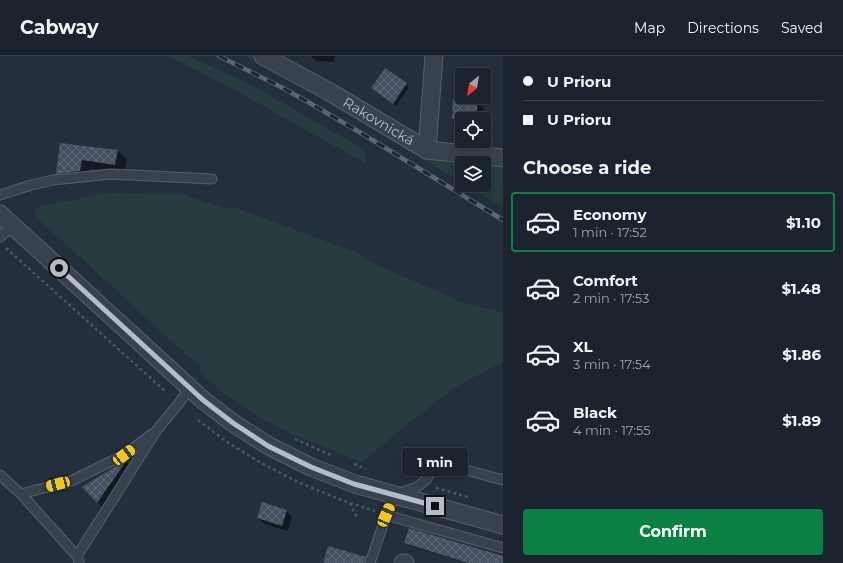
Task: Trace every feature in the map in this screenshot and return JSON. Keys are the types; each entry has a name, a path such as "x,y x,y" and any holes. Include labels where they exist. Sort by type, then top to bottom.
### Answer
{"street":[{"name":"Rakovnická","path":"263,56 328,91 427,150 503,158"},
{"path":"427,150 434,56"},
{"path":"0,214 6,231 203,400 233,423 268,446 311,467 354,484 503,525"}],"lane":[{"path":"0,195 53,180 111,174 212,179"},
{"path":"0,475 21,494 78,559 105,512 156,431 190,388"},
{"path":"21,494 71,481 124,455 156,431"},
{"path":"370,563 386,515 395,495 417,488 426,480 436,462 503,480"},
{"path":"386,515 503,548"}],"path":[{"path":"6,247 166,392"},
{"path":"291,437 334,456"},
{"path":"347,462 368,469"},
{"path":"350,503 357,518"}],"green space":[{"path":"168,56 188,56 252,85 365,150 367,164 233,89"},
{"path":"245,56 252,56 425,156 455,161 455,178 367,123 263,64"},
{"path":"491,166 503,168 503,207 478,192 491,192"},
{"path":"110,193 183,195 227,209 233,207 358,253 370,262 462,302 503,313 503,362 455,387 361,463 294,435 259,417 221,391 199,371 201,367 34,215 37,207"}],"building":[{"path":"385,68 407,83 393,104 371,88"},
{"path":"453,99 455,99 455,104 478,104 477,112 455,112 455,119 452,119"},
{"path":"60,143 118,150 115,165 82,160 80,171 56,174"},
{"path":"127,460 97,503 82,487 121,463"},
{"path":"262,502 287,510 282,526 257,518"},
{"path":"409,528 503,556 503,563 468,563 404,543"},
{"path":"328,546 366,557 364,563 323,563"}],"railway":[{"path":"219,56 308,102 503,220"}],"route":[{"path":"59,268 203,400 233,423 268,446 311,467 354,484 435,506"}]}
